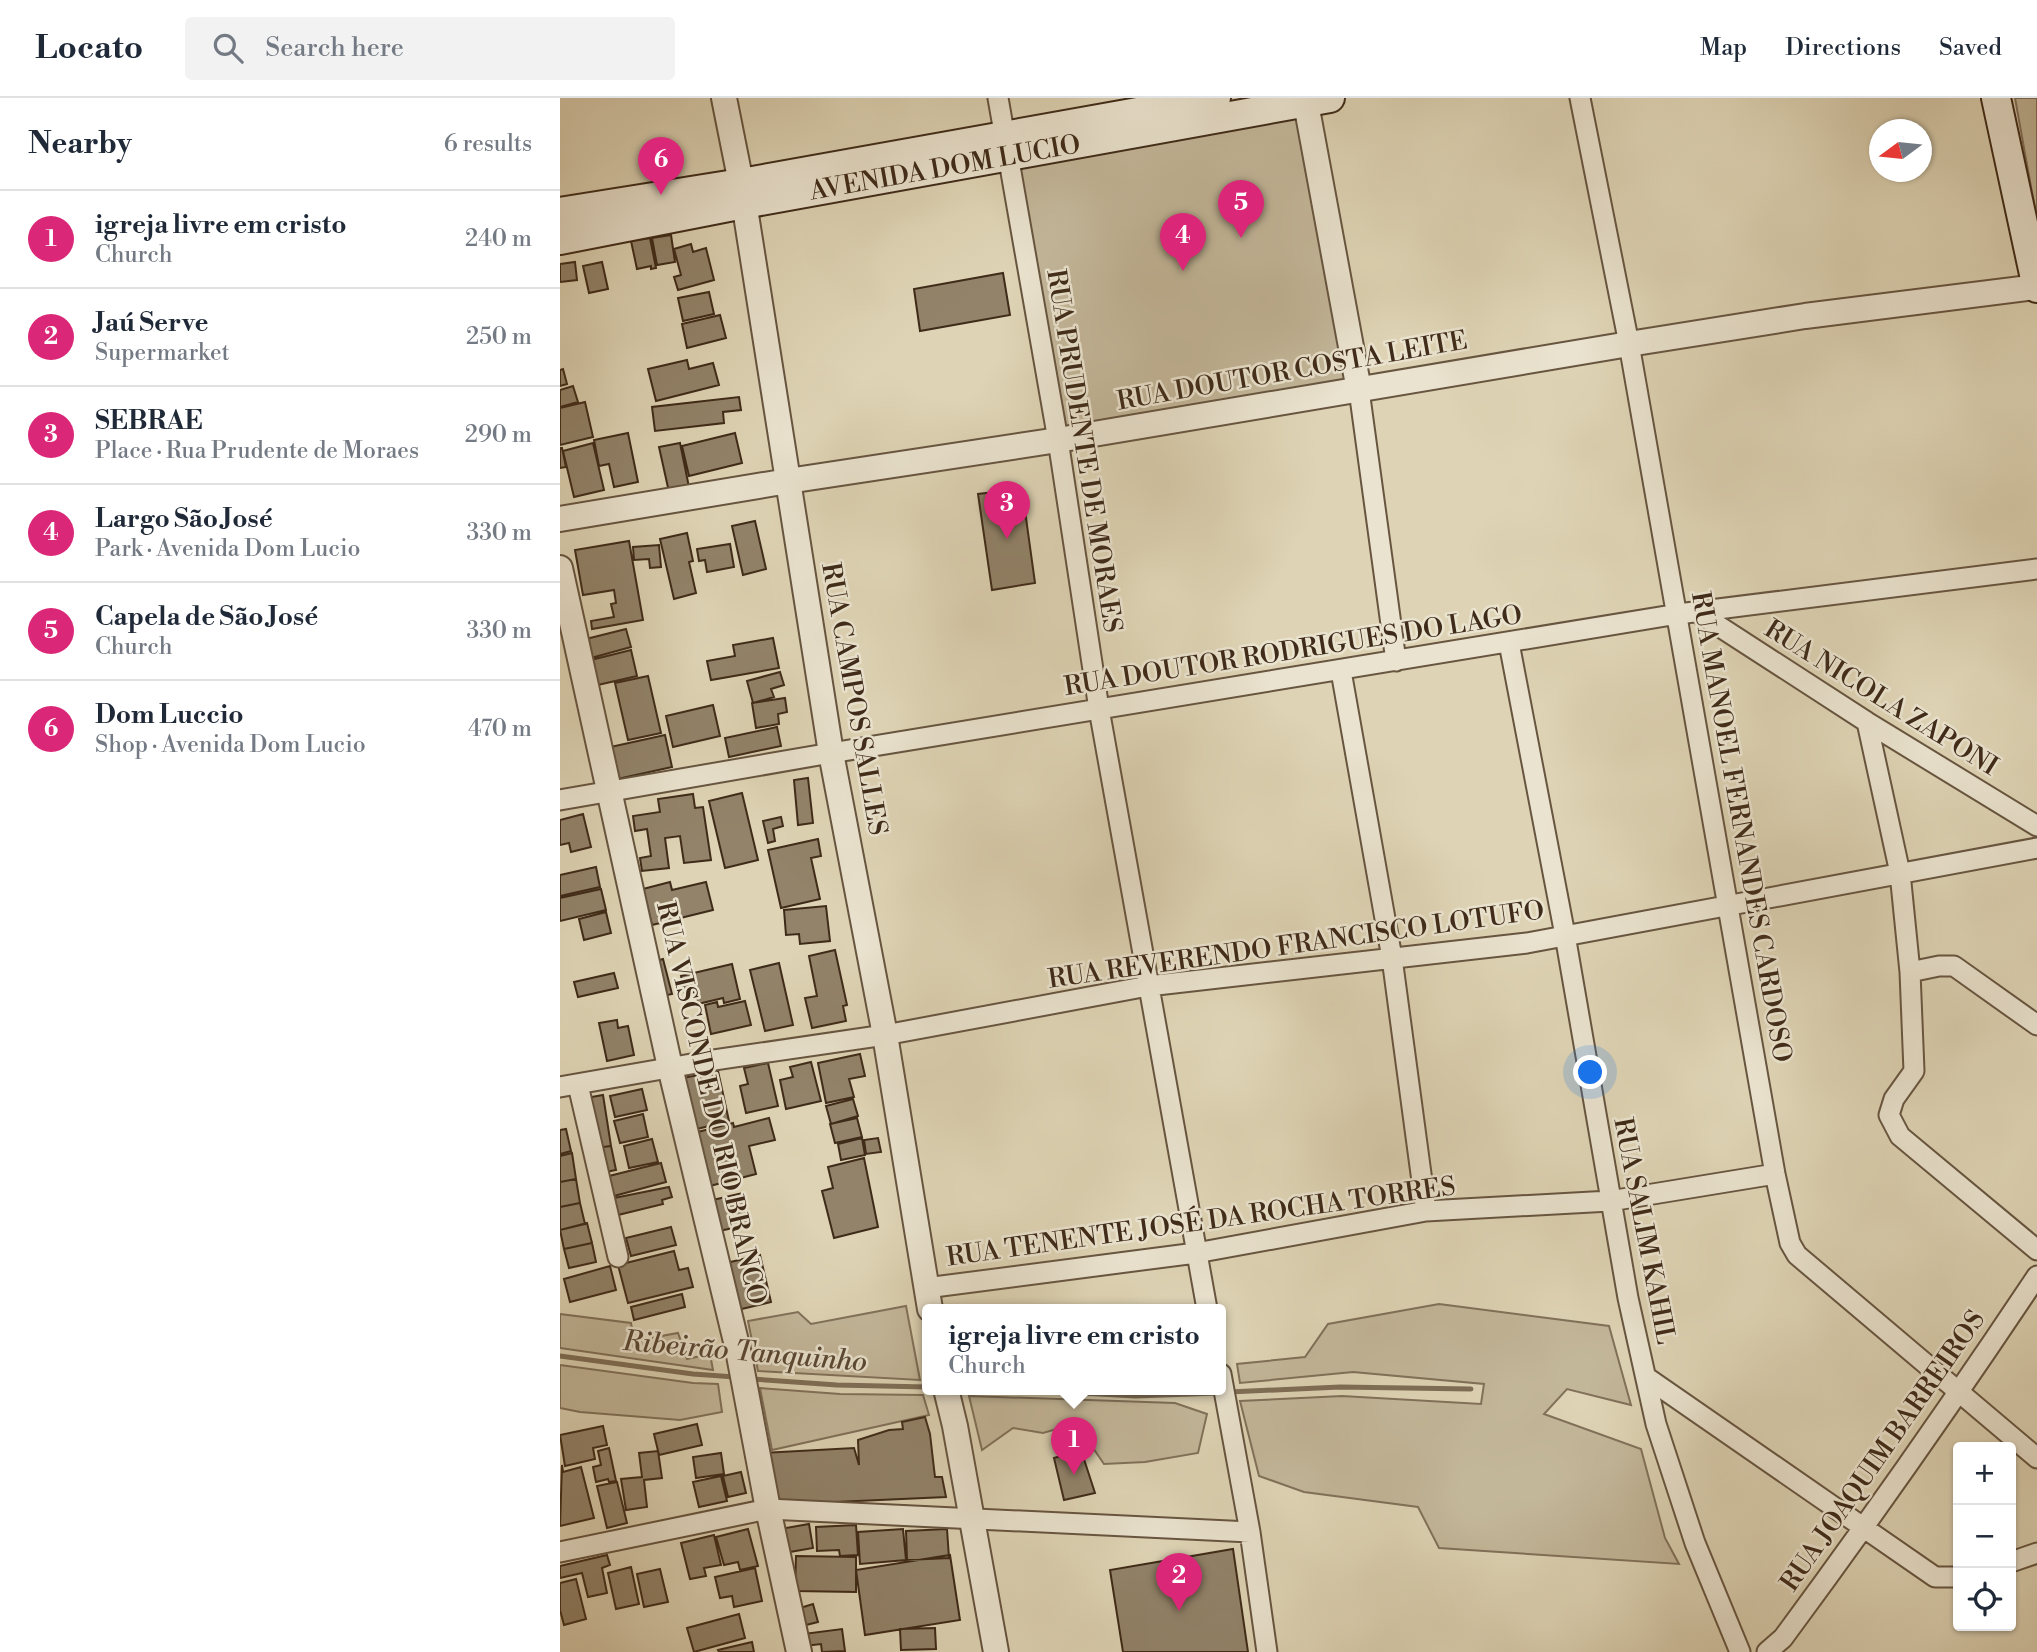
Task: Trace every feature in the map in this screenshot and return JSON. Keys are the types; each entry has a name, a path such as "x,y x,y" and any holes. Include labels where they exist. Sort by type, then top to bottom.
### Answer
{"main road":[{"name":"AVENIDA DOM LUCIO","path":"1005,146 1216,98"},
{"path":"1996,98 2037,290"},
{"path":"2010,98 2037,233"},
{"name":"AVENIDA DOM LUCIO","path":"560,240 743,194 1005,146 1313,100"},
{"name":"AVENIDA DOM LUCIO","path":"560,212 743,194"}],"street":[{"name":"RUA CAMPOS SALLES","path":"724,98 743,194 831,753 885,1035 928,1298"},
{"name":"RUA PRUDENTE DE MORAES","path":"998,98 1058,440 1099,709 1206,1304"},
{"name":"RUA MANOEL FERNANDES CARDOSO","path":"1580,98 1687,613 1729,905 1775,1174 1790,1243 1797,1255 2037,1458"},
{"path":"1313,100 1359,390 1396,661"},
{"name":"RUA DOUTOR COSTA LEITE","path":"560,519 1058,440 1805,316 2037,290"},
{"name":"RUA VISCONDE DO RIO BRANCO","path":"560,568 670,1067 738,1350 799,1652"},
{"name":"RUA DOUTOR RODRIGUES DO LAGO","path":"560,800 1687,613 2037,569"},
{"name":"RUA NICOLA ZAPONI","path":"1687,613 2037,826"},
{"name":"RUA SALIM KAHIL","path":"1509,643 1565,936 1610,1201 1656,1424 1691,1530 1740,1652"},
{"path":"1341,671 1392,958 1426,1211"},
{"path":"1867,722 1900,873 1910,972 1914,1071 1894,1099 1889,1115 1900,1136 2037,1250"},
{"name":"RUA REVERENDO FRANCISCO LOTUFO","path":"569,1086 670,1067 885,1035 1148,986 1527,943 2037,848"},
{"path":"1910,972 1955,966 2037,1025"},
{"path":"569,1086 618,1257"},
{"name":"RUA TENENTE JOSÉ DA ROCHA TORRES","path":"928,1298 1426,1211 1610,1201 1775,1174"},
{"name":"RUA JOAQUIM BARREIROS","path":"1767,1652 1783,1638 1864,1529 1959,1394 2037,1276"},
{"path":"1646,1377 1935,1577 1953,1577"},
{"path":"947,1395 996,1652"},
{"path":"1225,1395 1250,1532 1267,1652"},
{"path":"560,1552 768,1509 1250,1532"},
{"path":"2016,1560 2037,1553"}],"shaded area":[{"path":"2015,98 2037,98 2037,220"},
{"path":"1298,110 1350,381 1064,437 1018,162"},
{"path":"1439,1304 1609,1326 1631,1405 1567,1389 1544,1414 1641,1449 1665,1538 1679,1564 1439,1548 1418,1507 1304,1492 1259,1476 1240,1401 1342,1396 1481,1404 1484,1384 1353,1372 1240,1383 1237,1364 1305,1357 1328,1324"},
{"path":"906,1306 920,1380 758,1371 748,1321 798,1312 811,1324"},
{"path":"560,1314 631,1323 634,1341 678,1333 687,1359 710,1354 713,1370 560,1348"},
{"path":"560,1365 718,1384 722,1412 680,1420 560,1408"},
{"path":"760,1388 840,1394 923,1395 929,1415 772,1450"},
{"path":"969,1396 1175,1403 1207,1414 1198,1453 1145,1462 1104,1464 1093,1448 1067,1426 1043,1433 1013,1428 982,1450"}],"building":[{"path":"671,235 675,262 657,265 652,238"},
{"path":"650,238 656,268 651,269 651,266 637,269 631,241"},
{"path":"691,244 693,252 706,248 714,280 678,290 674,277 681,275 674,249"},
{"path":"575,262 577,280 560,282 560,264"},
{"path":"602,262 608,289 589,293 583,266"},
{"path":"1003,273 1010,315 920,331 914,289"},
{"path":"709,292 714,314 683,321 678,298"},
{"path":"720,315 726,338 687,348 682,324"},
{"path":"687,360 689,369 713,363 719,385 656,401 648,369"},
{"path":"563,369 567,384 560,386 560,370"},
{"path":"573,386 578,402 560,407 560,390"},
{"path":"739,397 741,410 723,412 724,423 655,431 652,407"},
{"path":"585,402 593,437 560,445 560,408"},
{"path":"628,433 638,482 614,487 609,464 599,466 594,440"},
{"path":"735,433 742,463 689,476 682,446"},
{"path":"593,443 604,490 574,497 563,451"},
{"path":"680,443 689,487 669,492 659,447"},
{"path":"560,448 566,467 560,468"},
{"path":"1022,489 1035,583 992,590 978,494"},
{"path":"755,521 766,569 743,575 732,526"},
{"path":"687,533 693,561 689,562 696,593 674,599 660,539"},
{"path":"629,541 643,620 592,629 591,621 614,617 611,604 616,603 614,590 583,595 575,550"},
{"path":"730,544 734,567 707,572 705,560 699,561 697,549"},
{"path":"659,545 661,567 650,568 649,559 634,560 633,547"},
{"path":"626,629 631,647 591,658 586,639"},
{"path":"773,638 779,668 711,680 707,661 735,656 733,645"},
{"path":"631,650 637,676 589,687 583,662"},
{"path":"780,672 784,685 771,689 774,697 753,703 747,681"},
{"path":"648,676 661,733 628,740 615,683"},
{"path":"785,698 787,712 778,714 779,724 756,728 752,703"},
{"path":"713,705 720,736 673,747 666,716"},
{"path":"777,727 781,746 729,757 725,738"},
{"path":"665,735 672,767 613,780 606,748"},
{"path":"808,778 813,823 798,825 794,780"},
{"path":"742,793 758,860 725,868 709,801"},
{"path":"693,794 695,808 703,807 711,860 684,863 680,836 665,838 669,868 642,871 640,858 651,856 647,829 635,831 633,816 660,812 658,799"},
{"path":"583,814 591,847 571,852 569,843 560,845 560,820"},
{"path":"781,817 783,826 773,829 775,841 768,843 763,821"},
{"path":"818,839 821,856 811,858 820,899 781,908 768,850"},
{"path":"596,867 600,887 560,896 560,875"},
{"path":"670,882 672,890 706,882 713,910 652,925 643,889"},
{"path":"601,889 606,910 560,921 560,898"},
{"path":"826,906 830,941 800,944 799,934 786,935 784,910"},
{"path":"606,912 611,933 584,940 579,919"},
{"path":"835,950 847,1005 843,1006 846,1021 812,1028 805,998 817,996 809,956"},
{"path":"663,959 672,994 657,997 649,963"},
{"path":"779,963 793,1025 765,1031 750,970"},
{"path":"732,964 740,999 724,1003 723,998 698,1004 695,992 685,994 681,976"},
{"path":"614,973 618,988 578,997 574,982"},
{"path":"745,1001 751,1025 711,1034 705,1005 717,1002 718,1007"},
{"path":"617,1020 618,1028 628,1026 634,1055 607,1061 599,1023"},
{"path":"860,1054 865,1076 849,1079 854,1097 826,1103 818,1063"},
{"path":"811,1062 821,1101 786,1109 780,1080 793,1077 790,1067"},
{"path":"768,1063 778,1106 746,1113 740,1086 748,1084 744,1068"},
{"path":"718,1071 729,1121 689,1131 678,1079"},
{"path":"642,1089 647,1110 615,1117 610,1096"},
{"path":"603,1095 611,1146 595,1148 586,1098"},
{"path":"853,1099 858,1116 831,1124 826,1106"},
{"path":"643,1114 648,1137 620,1143 614,1121"},
{"path":"769,1118 775,1140 749,1146 756,1174 706,1187 690,1134 733,1123 734,1127"},
{"path":"857,1118 862,1137 835,1143 830,1124"},
{"path":"566,1129 571,1151 560,1154 560,1130"},
{"path":"862,1138 865,1155 841,1160 838,1144"},
{"path":"878,1138 881,1152 866,1154 864,1140"},
{"path":"652,1139 658,1162 629,1168 624,1146"},
{"path":"611,1146 616,1170 600,1173 595,1148"},
{"path":"572,1153 576,1179 560,1182 560,1156"},
{"path":"864,1158 878,1227 834,1238 822,1191 833,1188 828,1167"},
{"path":"661,1163 666,1182 614,1196 609,1176"},
{"path":"576,1179 580,1203 560,1207 560,1182"},
{"path":"669,1187 672,1197 662,1200 663,1204 618,1215 614,1198"},
{"path":"743,1193 750,1224 711,1233 704,1202"},
{"path":"580,1203 585,1224 560,1230 560,1207"},
{"path":"587,1223 592,1243 564,1249 560,1230"},
{"path":"671,1227 676,1245 631,1256 626,1238"},
{"path":"592,1243 596,1262 569,1268 564,1249"},
{"path":"674,1251 679,1270 688,1268 693,1287 628,1303 618,1265"},
{"path":"760,1255 771,1302 733,1311 722,1264"},
{"path":"610,1266 616,1290 570,1302 564,1279"},
{"path":"682,1294 685,1307 634,1320 631,1307"},
{"path":"925,1417 930,1434 935,1477 942,1477 946,1497 768,1505 762,1453 854,1448 859,1465 858,1440 889,1430 903,1429 902,1422"},
{"path":"697,1424 702,1445 659,1455 654,1434"},
{"path":"603,1426 607,1445 593,1448 595,1459 565,1466 560,1435"},
{"path":"609,1448 616,1481 609,1482 608,1479 596,1482 593,1467 601,1465 598,1451"},
{"path":"1081,1450 1095,1493 1064,1500 1054,1458"},
{"path":"658,1451 662,1478 644,1480 647,1507 626,1510 621,1479 642,1477 639,1453"},
{"path":"721,1453 724,1474 696,1478 693,1457"},
{"path":"562,1465 563,1472 581,1467 594,1518 560,1526"},
{"path":"741,1472 746,1493 728,1497 723,1476"},
{"path":"721,1476 727,1501 699,1507 693,1482"},
{"path":"617,1482 627,1523 607,1528 597,1486"},
{"path":"809,1524 813,1548 784,1553 780,1529"},
{"path":"856,1525 858,1555 840,1556 839,1550 817,1551 816,1527"},
{"path":"748,1529 758,1566 740,1570 738,1562 724,1565 716,1537"},
{"path":"903,1529 906,1560 860,1564 858,1532"},
{"path":"947,1529 949,1558 907,1560 906,1531"},
{"path":"714,1535 721,1565 704,1568 706,1576 690,1579 681,1543"},
{"path":"1233,1549 1248,1652 1123,1652 1110,1570"},
{"path":"607,1555 610,1565 602,1568 607,1593 588,1597 582,1573 560,1578 560,1566"},
{"path":"950,1555 960,1620 865,1635 856,1570"},
{"path":"796,1556 856,1557 856,1592 795,1591"},
{"path":"631,1567 639,1604 616,1609 608,1573"},
{"path":"755,1568 762,1601 734,1607 732,1596 720,1598 715,1577"},
{"path":"660,1569 668,1602 644,1607 637,1574"},
{"path":"576,1579 586,1619 564,1625 560,1610 560,1583"},
{"path":"813,1604 818,1622 802,1626 797,1609"},
{"path":"739,1614 745,1638 694,1652 687,1628"},
{"path":"935,1628 936,1649 901,1650 900,1629"},
{"path":"842,1629 845,1651 822,1652 821,1644 805,1646 803,1634"},
{"path":"752,1642 754,1652 718,1650"}],"waterway":[{"name":"Ribeirão Tanquinho","path":"560,1356 735,1377"},
{"name":"Ribeirão Tanquinho","path":"752,1379 922,1387"},
{"name":"Ribeirão Tanquinho","path":"1229,1392 1340,1387 1471,1389"},
{"name":"Ribeirão Tanquinho","path":"1117,1395 1163,1395"}],"place":[{"name":"Dom Luccio","path":"661,195"},
{"name":"Capela de São José","path":"1241,238"},
{"name":"Largo São José","path":"1183,271"},
{"name":"SEBRAE","path":"1007,539"},
{"name":"igreja livre em cristo","path":"1074,1475"},
{"name":"Jaú Serve","path":"1179,1611"}]}
